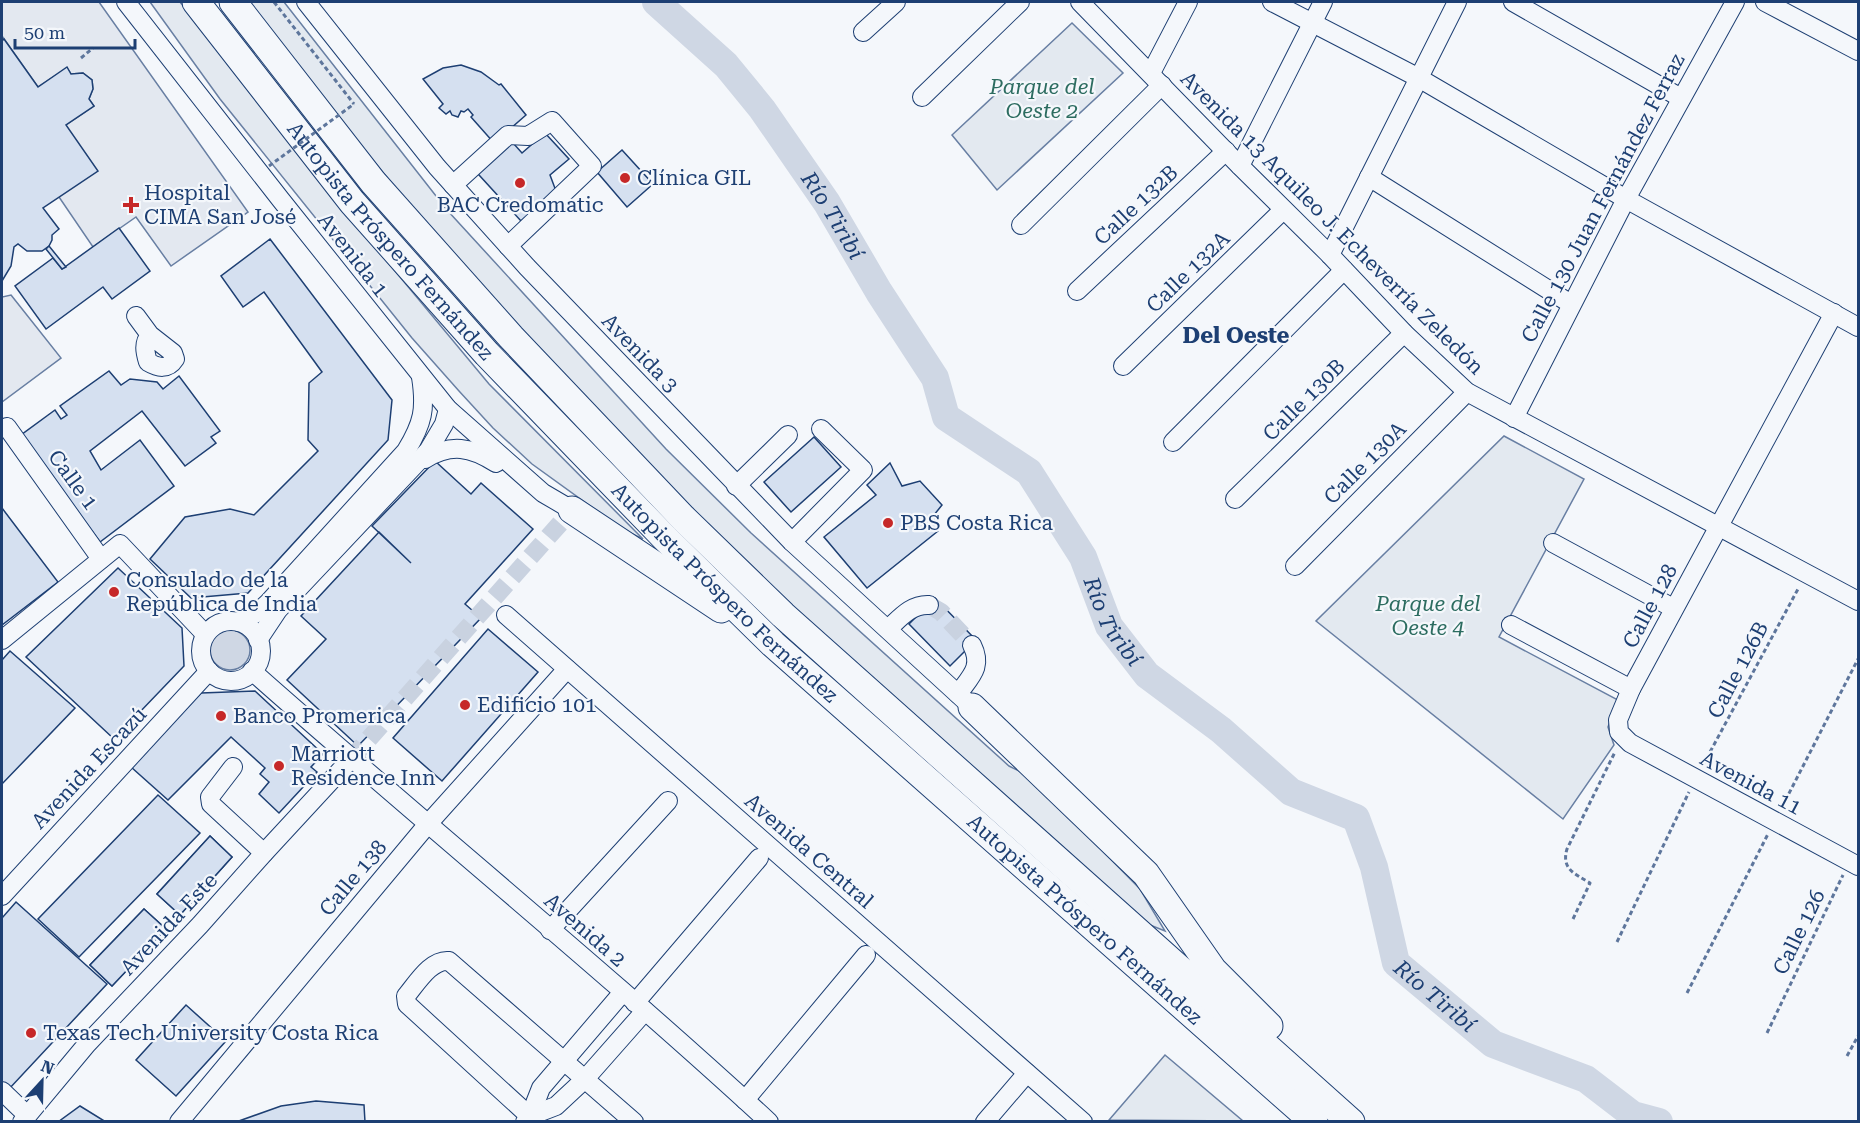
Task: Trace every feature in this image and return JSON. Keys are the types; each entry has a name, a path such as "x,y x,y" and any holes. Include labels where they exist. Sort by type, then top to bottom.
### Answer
{"highway":[{"name":"Autopista Próspero Fernández","path":"196,2 352,202 479,345 665,538 773,644 1314,1122"},
{"name":"Autopista Próspero Fernández","path":"232,2 373,182 511,337 683,518 783,615 1348,1119"},
{"path":"572,510 773,644"},
{"path":"965,700 1146,874 1213,970 1274,1031 1348,1119"}],"street":[{"name":"Avenida 1","path":"126,2 448,409 543,493 572,510"},
{"name":"Avenida 3","path":"306,2 453,184 508,246 792,542 965,700"},
{"path":"863,32 896,2"},
{"path":"922,97 1020,2"},
{"name":"Avenida 13 Aquileo J. Echeverría Zeledón","path":"1080,2 1404,333 1467,392 1858,602"},
{"path":"1021,225 1156,79 1188,2"},
{"path":"1272,2 1417,77 1626,199 1858,327"},
{"path":"1240,166 1323,2"},
{"path":"1330,255 1417,77 1457,2"},
{"path":"1513,2 1681,98"},
{"name":"Calle 130 Juan Fernández Ferraz","path":"1514,418 1626,199 1735,2"},
{"path":"1764,2 1858,51"},
{"path":"453,184 508,135 528,136 552,121 592,166 508,246"},
{"name":"Calle 132B","path":"1077,291 1226,151"},
{"path":"1369,177 1571,304"},
{"name":"Calle 132A","path":"1123,366 1283,210"},
{"path":"1173,442 1344,270"},
{"name":"Calle 128","path":"1622,737 1618,720 1631,689 1834,313"},
{"path":"136,316 150,334"},
{"name":"Calle 130B","path":"1235,499 1404,333"},
{"path":"239,622 254,632 258,640 260,656 252,671 246,676 231,680 215,676 203,663 201,643 206,634 220,622 239,622 257,613 268,603 406,451 417,434 423,416 424,396 421,377"},
{"name":"Calle 130A","path":"1295,566 1467,392"},
{"path":"258,640 278,610 417,463 437,438 448,409"},
{"name":"Calle 1","path":"7,427 101,559"},
{"path":"792,542 863,470 821,429"},
{"path":"736,486 788,435"},
{"path":"417,463 446,448 462,448 481,453 543,493"},
{"path":"1553,543 1673,608"},
{"path":"2,640 120,544 206,634"},
{"path":"888,630 907,611 918,605 929,604"},
{"name":"Avenida Central","path":"506,615 1083,1122"},
{"path":"1511,625 1631,689"},
{"path":"965,700 977,656 972,645"},
{"name":"Calle 138","path":"179,1122 427,825 567,669"},
{"name":"Avenida Escazú","path":"2,896 209,671"},
{"path":"252,671 351,759"},
{"name":"Avenida 11","path":"1622,737 1854,864"},
{"name":"Avenida 2","path":"351,759 635,1002 770,1122"},
{"name":"Avenida Este","path":"25,1118 87,1044 200,925 351,759"},
{"path":"233,767 210,796 211,804 264,853"},
{"path":"550,930 668,801"},
{"path":"530,1120 556,1106 585,1079 635,1002 759,858"},
{"path":"746,1100 866,955"},
{"path":"530,1120 407,1004 406,996 434,965 441,961 449,962 634,1122"},
{"path":"530,1120 541,1088 564,1061 635,1002"},
{"path":"985,1122 1027,1072"},
{"path":"2,1090 25,1118"}],"path":[{"path":"269,166 354,104 274,2"},
{"path":"81,57 93,48"},
{"name":"Calle 126B","path":"1617,942 1696,779 1806,574"},
{"path":"1573,919 1590,883 1572,872 1564,858 1622,737"},
{"name":"Calle 126","path":"1767,1033 1854,864"},
{"path":"1847,1056 1858,1036"}],"green space":[{"path":"150,2 180,2 311,170 489,384 643,539 622,529 532,464 493,428 459,391 412,338 220,99"},
{"path":"243,2 284,2 447,210 666,449 751,533 1009,766 1029,776 1140,889 1165,931 1140,921 729,554 622,446 394,186"},
{"name":"Parque del Oeste 2","path":"1072,23 1123,73 997,190 952,135"},
{"name":"Parque del Oeste 4","path":"1504,436 1584,479 1499,637 1618,700 1608,727 1614,745 1563,819 1316,621"},
{"path":"1165,1055 1243,1121 1109,1120"}],"shaded area":[{"path":"2,2 99,2 248,212 171,266 136,217 93,247 59,197 66,125 94,106 89,99 93,89 92,80 83,73 71,74 67,68 38,87 2,36"},
{"path":"11,295 61,358 2,402 2,297"},
{"path":"230,630 238,631 244,636 249,642 249,658 244,664 238,669 230,670 222,669 216,664 211,658 210,650 211,642 216,636 222,631"}],"building":[{"path":"4,39 38,87 67,67 71,74 83,73 92,80 93,89 89,99 94,106 66,125 98,171 43,208 59,229 52,235 49,246 42,251 27,251 18,244 14,247 11,266 2,281 2,41"},
{"path":"461,65 481,72 499,85 501,84 526,115 494,143 471,117 473,115 468,109 461,111 458,117 452,115 450,111 446,114 439,108 443,104 423,79 443,68"},
{"name":"BAC Credomatic","path":"504,133 522,153 545,133 569,159 550,175 556,191 521,221 469,164"},
{"name":"Clínica GIL","path":"622,150 653,184 627,207 597,172"},
{"path":"119,228 150,271 112,299 103,287 46,329 15,286 53,258 62,269"},
{"path":"270,239 392,400 388,440 248,593 191,598 150,559 185,517 230,509 254,515 318,451 308,440 309,383 322,372 264,292 243,307 221,276"},
{"path":"49,246 66,267 62,269 46,249"},
{"path":"109,371 121,385 130,379 157,382 163,389 179,376 220,431 211,437 216,443 185,466 142,411 90,451 101,470 140,440 174,486 100,542 21,435 55,410 61,419 67,415 60,406"},
{"path":"814,437 841,467 791,512 764,482"},
{"path":"435,461 471,494 481,483 533,529 465,604 481,618 358,746 287,680 326,639 301,616 379,532 372,526"},
{"name":"PBS Costa Rica","path":"890,463 902,486 920,481 942,505 934,515 938,531 867,588 824,537 876,495 867,485"},
{"path":"2,508 58,582 2,625"},
{"path":"118,568 182,628 184,666 114,739 26,657"},
{"path":"935,598 976,640 950,666 909,624"},
{"name":"Edificio 101","path":"488,629 538,672 442,781 393,738"},
{"path":"10,651 75,708 2,784 2,660"},
{"path":"255,691 323,754 311,767 317,772 279,813 259,794 269,782 260,774 265,768 231,737 168,800 131,767 201,693"},
{"path":"158,795 200,833 79,957 38,919"},
{"path":"210,836 232,857 180,915 157,894"},
{"path":"210,836 232,857 180,915 157,894"},
{"name":"Texas Tech University Costa Rica","path":"16,902 107,984 9,1089 2,1082 2,918"},
{"path":"144,909 166,929 112,986 90,965"},
{"path":"144,909 166,929 112,986 90,965"},
{"path":"186,1005 226,1041 176,1096 136,1060"},
{"path":"316,1101 364,1105 365,1122 236,1122 281,1106"},
{"path":"80,1106 106,1122 58,1122"}],"waterway":[{"name":"Río Tiribí","path":"656,2 726,65 762,109 827,203 879,292 935,378 946,417 1029,472 1083,557 1109,626 1147,675 1221,730 1291,792 1356,818 1374,867 1396,963 1493,1044 1586,1079 1633,1115 1659,1122"}],"tunnel":[{"path":"351,759 572,510"},
{"path":"929,605 941,612 972,645"}],"place":[{"name":"Clínica GIL","path":"625,178"},
{"name":"BAC Credomatic","path":"520,183"},
{"name":"Hospital CIMA San José","path":"131,205"},
{"name":"PBS Costa Rica","path":"888,523"},
{"name":"Consulado de la República de India","path":"114,592"},
{"name":"Edificio 101","path":"465,705"},
{"name":"Banco Promerica","path":"221,716"},
{"name":"Marriott Residence Inn","path":"279,766"},
{"name":"Texas Tech University Costa Rica","path":"31,1033"}],"district":[{"name":"Del Oeste","path":"1236,335"}]}
